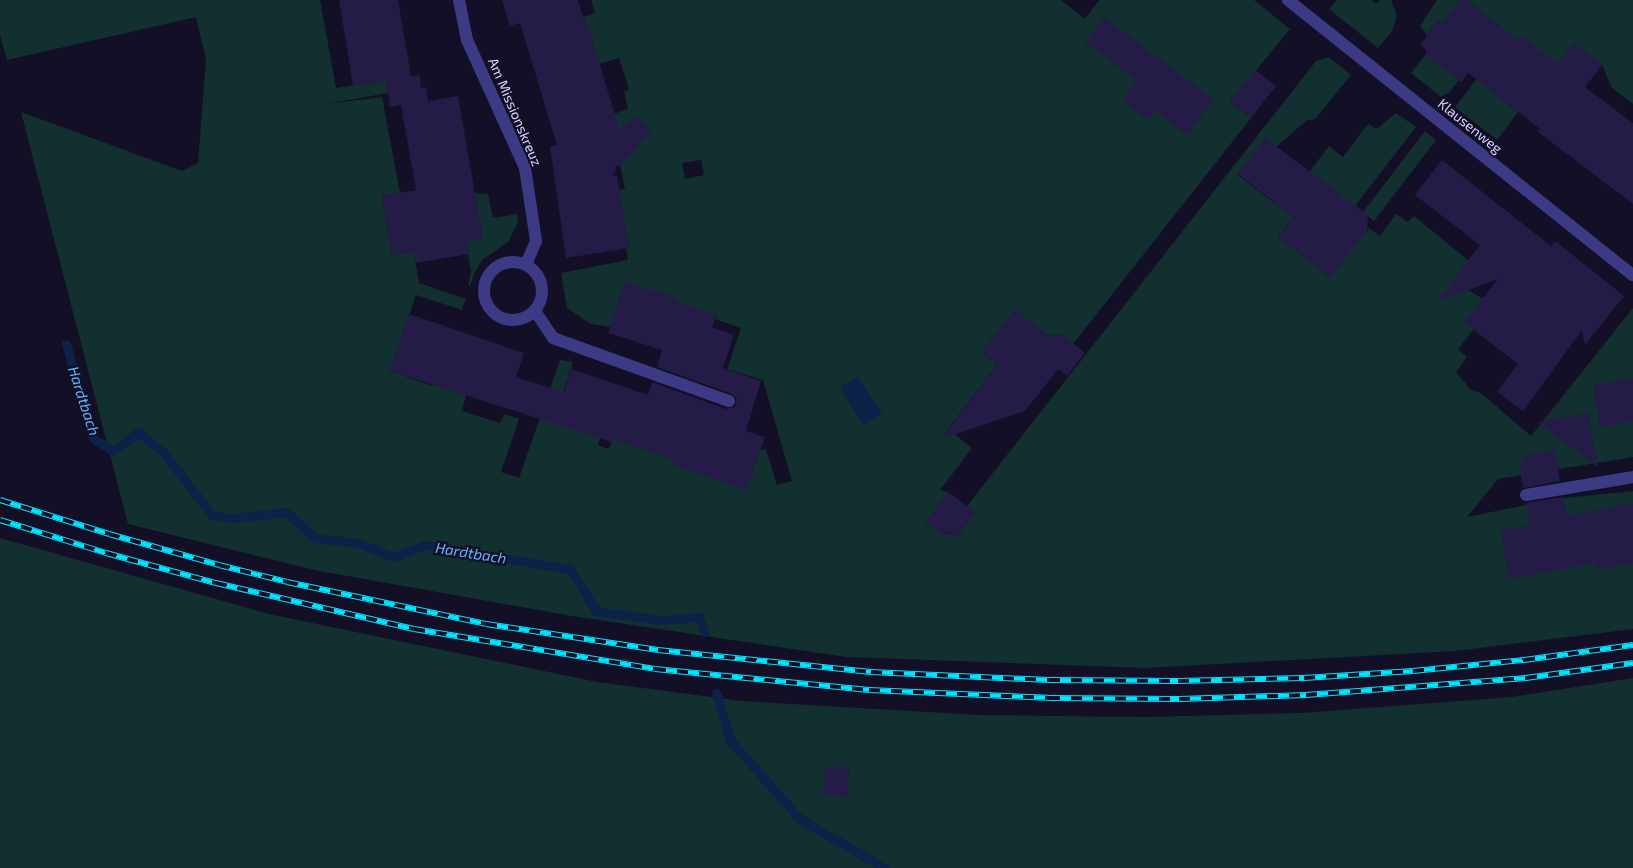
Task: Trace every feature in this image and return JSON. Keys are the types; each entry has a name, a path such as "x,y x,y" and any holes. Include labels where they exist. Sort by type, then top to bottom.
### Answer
{"street":[{"name":"Am Missionskreuz","path":"459,0 467,40 525,168 536,241 526,265"},
{"name":"Klausenweg","path":"1288,0 1633,275"},
{"path":"516,262 526,265 535,272 542,284 542,298 535,311 524,319 511,320 497,316 488,307 484,295 488,278 495,269 502,264 516,262"},
{"path":"535,311 553,338 729,401"},
{"path":"1526,495 1633,477"}],"green space":[{"path":"0,0 320,0 336,88 386,81 388,93 326,104 382,97 400,193 382,196 392,255 414,252 419,283 466,299 462,310 416,295 390,371 433,386 435,380 467,391 462,411 500,423 504,414 519,419 501,472 519,478 560,360 573,362 553,423 600,438 598,445 609,449 623,410 641,417 632,445 675,460 674,465 746,490 760,450 766,449 777,485 792,481 763,380 727,369 741,328 715,319 717,315 669,314 674,297 625,282 610,327 591,324 567,308 561,273 628,260 626,248 629,248 621,202 616,191 625,189 620,165 602,118 628,109 624,92 629,89 619,58 599,64 589,28 587,29 583,17 595,13 591,0 1061,0 1085,19 1099,0 1254,0 1290,29 1230,102 1251,118 1073,344 1062,335 1048,336 1015,310 982,353 997,365 948,429 972,448 940,490 948,492 926,522 956,537 975,512 967,506 1316,61 1329,57 1351,75 1315,119 1307,120 1276,147 1265,139 1238,175 1274,203 1285,204 1329,146 1343,157 1368,124 1377,129 1396,113 1416,127 1355,206 1337,192 1315,219 1300,208 1278,237 1330,277 1369,228 1380,236 1396,214 1408,222 1414,216 1469,261 1467,289 1493,305 1458,349 1467,357 1456,372 1471,390 1481,393 1531,436 1633,308 1633,457 1498,479 1467,517 1555,499 1633,491 1633,629 1455,651 1145,668 846,657 572,616 314,570 128,524 21,112 182,171 198,163 206,59 196,17 7,60 0,35","holes":["701,160 704,175 685,179 682,163"]},
{"path":"1337,0 1371,0 1376,4 1380,0 1391,0 1397,16 1392,31 1378,48 1329,9"},
{"path":"1437,0 1461,0 1443,23 1439,20 1427,35 1420,26"},
{"path":"1466,0 1633,0 1633,104 1612,88 1602,65 1574,44 1558,64 1522,37 1484,85 1518,112 1497,140 1455,107 1511,35"},
{"path":"1426,54 1459,80 1450,92 1441,97 1411,73"},
{"path":"1425,131 1436,140 1374,221 1363,212"},
{"path":"475,193 488,194 493,218 517,214 518,222 509,241 482,260 470,286 468,285 471,271 466,242 482,237"},
{"path":"0,538 269,614 597,682 742,701 979,715 1143,717 1302,713 1511,697 1633,678 1633,868 0,868"}],"water":[{"path":"858,376 882,414 863,425 840,387"}],"building":[{"path":"339,0 398,0 411,76 420,75 421,88 426,87 428,101 458,96 483,239 466,242 469,254 416,263 414,252 392,255 382,196 416,190 401,105 390,107 386,81 353,86"},
{"path":"502,0 578,0 587,29 589,28 619,129 636,117 651,131 622,165 615,166 616,171 612,176 617,175 629,248 566,258 550,147 557,145 520,23 510,26"},
{"path":"1461,0 1466,0 1519,41 1522,36 1558,64 1574,43 1602,65 1585,87 1633,123 1633,204 1537,131 1540,129 1468,73 1461,82 1425,54 1427,51 1420,45 1439,20 1443,23"},
{"path":"1104,17 1214,100 1187,135 1155,111 1148,120 1123,101 1136,80 1085,42"},
{"path":"1255,70 1276,86 1251,118 1230,102"},
{"path":"1265,138 1368,215 1367,231 1330,277 1278,237 1293,217 1238,174"},
{"path":"1442,160 1551,246 1555,241 1624,296 1585,345 1582,330 1523,411 1497,392 1518,364 1464,322 1498,279 1437,302 1480,245 1415,195"},
{"path":"625,281 674,297 673,300 717,315 712,327 734,335 723,368 761,381 746,431 765,437 746,490 673,465 675,460 613,439 612,442 390,371 409,314 524,353 516,377 564,392 571,369 648,395 652,382 726,409 735,407 737,399 732,394 657,367 662,350 608,333"},
{"path":"1015,310 1048,336 1062,335 1085,353 1067,376 1058,369 1025,411 941,439 997,365 982,353"},
{"path":"1633,378 1633,421 1600,427 1593,385"},
{"path":"1588,413 1598,467 1537,422"},
{"path":"1555,450 1560,481 1523,488 1519,469 1525,455"},
{"path":"948,492 975,512 956,537 948,532 945,536 926,522"},
{"path":"1563,497 1567,516 1633,503 1633,563 1597,570 1595,563 1509,579 1501,531 1530,525 1526,503"},
{"path":"824,767 849,767 848,796 823,795"}],"waterway":[{"name":"Hardtbach","path":"66,344 94,439 113,451 138,432 164,453 212,515 234,518 286,512 315,538 358,543 394,557 425,545 570,569 596,611 660,620 699,617 705,632"},
{"name":"Hardtbach","path":"716,693 730,740 800,819 885,868"}],"railway":[{"path":"0,500 109,534 219,565 287,582 486,624 658,650 871,672 1049,680 1178,681 1304,678 1413,671 1524,660 1633,645"},
{"path":"0,520 106,553 216,583 414,629 655,669 869,690 1049,698 1179,699 1306,695 1526,678 1633,663"}]}
